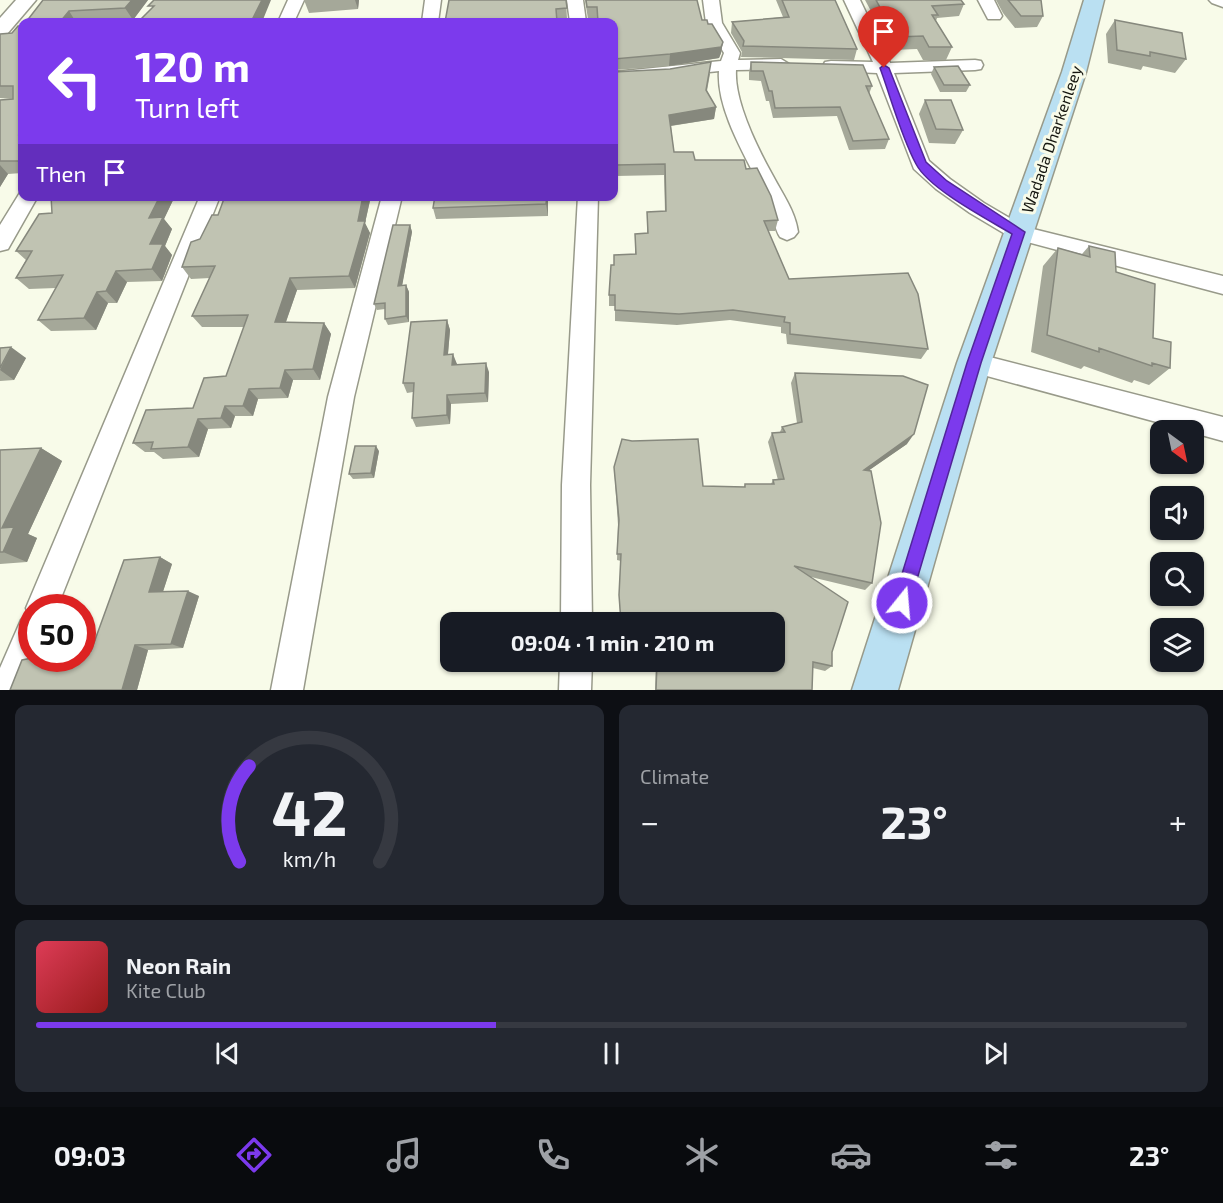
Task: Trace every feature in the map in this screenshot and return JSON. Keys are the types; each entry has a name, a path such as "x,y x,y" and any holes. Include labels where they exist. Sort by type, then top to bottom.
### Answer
{"main road":[{"name":"Wadada Dharkenleey","path":"875,690 974,363 1074,72 1094,0"}],"street":[{"path":"0,30 26,0"},
{"path":"288,18 296,0"},
{"path":"431,18 433,0"},
{"path":"575,0 577,18"},
{"path":"711,0 714,22 732,53 727,77 732,99 759,170 769,183 786,223 787,232"},
{"path":"852,0 884,68 921,164 943,184 976,208 1019,232 1223,285"},
{"path":"986,0 994,16"},
{"path":"1217,0 1223,2"},
{"path":"618,77 669,73 728,64 796,65"},
{"path":"818,66 884,68 975,65"},
{"path":"0,243 25,201"},
{"path":"47,594 208,201"},
{"path":"287,690 341,397 391,201"},
{"path":"576,612 576,485 588,201"},
{"path":"974,363 1223,429"},
{"path":"7,690 18,664"},
{"path":"576,672 576,690"}],"building":[{"path":"43,0 132,0 125,8 69,11 63,18 29,18"},
{"path":"154,0 262,0 253,18 142,18 154,6 148,6"},
{"path":"449,0 566,0 567,8 556,9 557,18 446,18"},
{"path":"586,0 697,0 702,20 707,20 708,24 712,24 723,42 721,47 618,59 618,18 598,18 597,7 587,7"},
{"path":"782,0 835,0 857,49 743,46 744,41 732,22 789,17"},
{"path":"876,0 961,0 964,4 932,6 938,15 932,15 952,47 929,47 923,36 896,37"},
{"path":"1008,0 1041,0 1043,16 1021,16"},
{"path":"1115,20 1182,33 1186,59 1150,52 1150,56 1117,50"},
{"path":"18,26 18,161 0,161 0,100 13,99 13,86 0,86 0,34 12,33"},
{"path":"711,62 706,90 716,107 669,115 674,152 693,152 695,160 744,160 746,169 757,168 771,196 778,220 764,221 789,279 908,273 918,294 928,349 790,334 790,323 784,322 785,317 733,310 679,314 615,310 615,295 609,295 614,255 636,254 635,234 648,233 647,212 666,211 665,164 618,165 618,72 670,69"},
{"path":"751,62 863,65 872,86 866,86 889,139 853,141 840,107 775,108 772,91 769,91 763,71 751,71"},
{"path":"958,66 970,85 944,85 934,67"},
{"path":"925,100 951,100 963,130 936,129"},
{"path":"51,201 158,201 149,218 163,217 150,244 163,244 152,269 116,271 106,291 97,292 84,318 38,320 63,275 16,278 32,251 16,251 39,214 52,213"},
{"path":"223,201 362,201 358,221 365,221 349,276 290,278 275,322 324,323 313,369 285,370 280,388 249,389 243,406 225,406 221,418 198,419 188,447 151,449 153,442 133,443 146,410 193,408 204,378 226,376 248,315 192,316 215,266 182,267 191,242 200,239 212,215 218,215"},
{"path":"434,201 546,201 546,204 433,208"},
{"path":"393,225 410,225 398,286 406,285 406,316 385,319 385,303 374,304"},
{"path":"1089,246 1115,252 1116,272 1155,284 1153,338 1171,342 1170,368 1152,363 1152,366 1099,348 1099,352 1047,335 1058,248 1090,257"},
{"path":"447,320 444,355 453,354 452,365 486,363 485,393 447,395 447,415 412,418 414,383 403,383 411,322"},
{"path":"11,347 0,368 0,348"},
{"path":"795,373 903,376 928,385 914,434 864,470 871,471 881,523 872,583 794,566 848,602 832,652 832,666 813,662 812,690 656,690 657,672 785,672 785,612 620,612 621,554 617,554 619,520 614,467 622,439 632,441 698,439 703,486 745,487 745,484 774,484 773,480 784,479 772,433 785,432 782,427 802,422"},
{"path":"355,446 376,446 371,473 349,474"},
{"path":"41,448 2,528 14,527 3,552 0,552 0,450"},
{"path":"160,557 149,592 188,591 171,644 135,645 122,690 10,690 18,670 18,672 96,672 96,637 124,560"}],"route":[{"path":"884,68 921,164 943,184 976,208 1019,232 974,363 902,603"}]}
